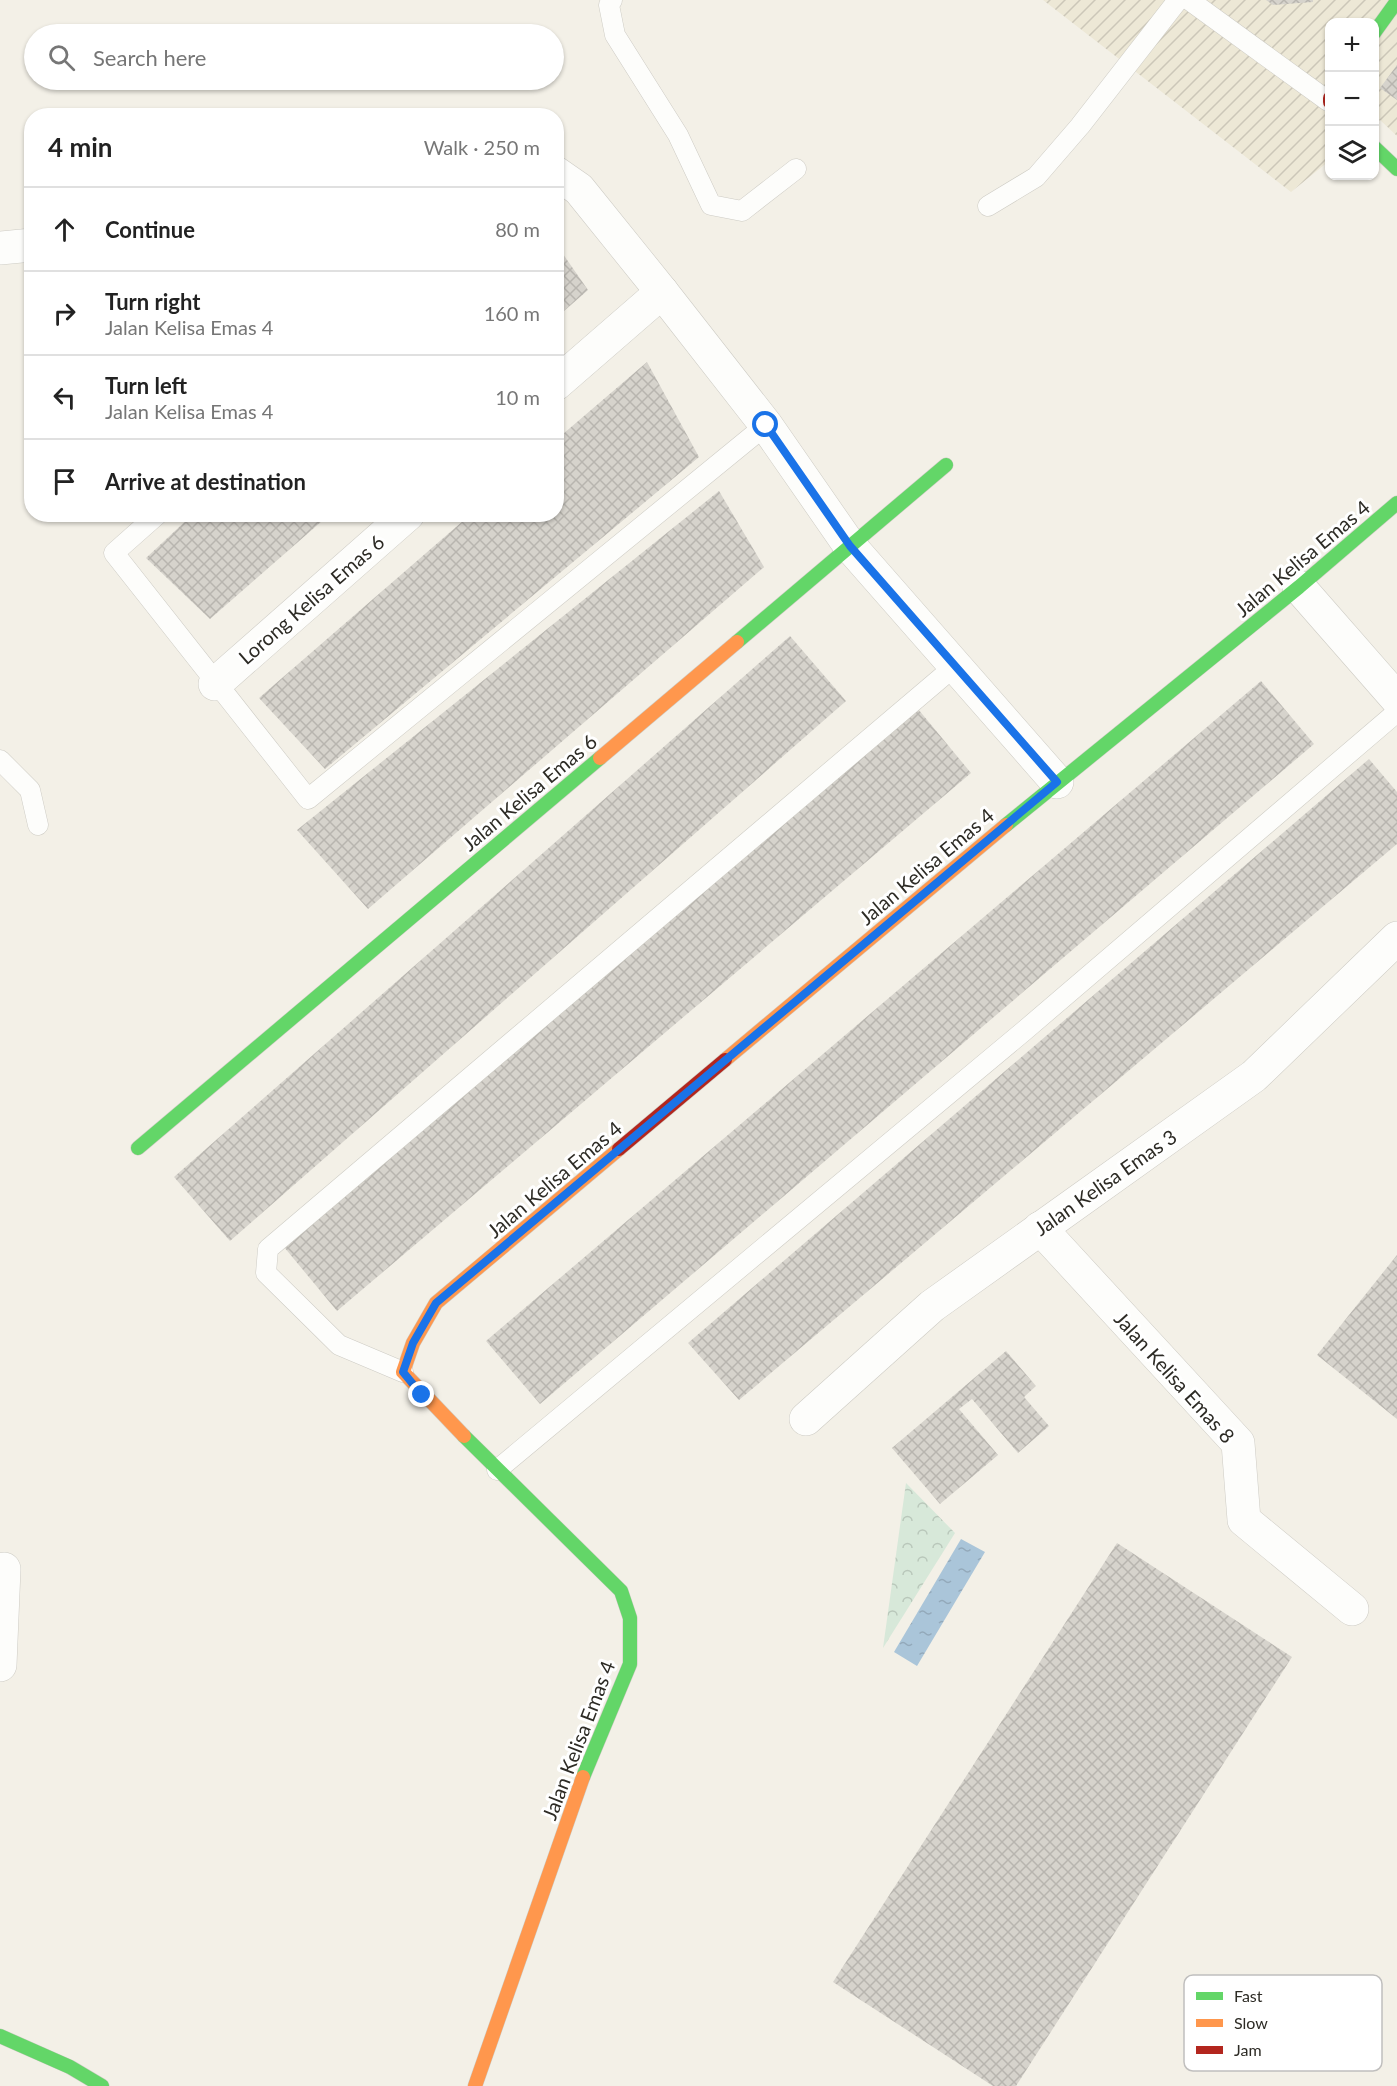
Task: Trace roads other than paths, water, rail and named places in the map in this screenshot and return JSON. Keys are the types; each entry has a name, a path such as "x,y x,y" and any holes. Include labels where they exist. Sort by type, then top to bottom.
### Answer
{"street":[{"path":"1379,26 1397,1"},
{"path":"1379,152 1397,169"},
{"path":"564,179 579,189 766,425 850,546 1057,782"},
{"path":"0,248 24,246"},
{"path":"564,377 662,292"},
{"name":"Jalan Kelisa Emas 6","path":"138,1148 946,465"},
{"name":"Jalan Kelisa Emas 4","path":"475,2086 577,1792 630,1665 630,1618 621,1591 422,1395 403,1372 413,1343 436,1303 1057,782 1299,587 1397,503"},
{"name":"Lorong Kelisa Emas 6","path":"215,684 399,522"},
{"path":"1299,587 1397,699"},
{"name":"Jalan Kelisa Emas 3","path":"806,1419 932,1306 1254,1076 1397,938"},
{"name":"Jalan Kelisa Emas 8","path":"1040,1228 1238,1443 1244,1520 1353,1609"},
{"path":"0,1665 4,1569"},
{"path":"0,2036 70,2067 102,2086"}],"lane":[{"path":"612,0 609,5 615,35 678,135 711,205 742,211 796,170"},
{"path":"987,206 1036,177 1080,126 1178,0"},
{"path":"1189,0 1325,97"},
{"path":"149,522 114,553 215,684 308,799 766,425"},
{"path":"403,1372 339,1345 266,1273 268,1249 956,666"},
{"path":"497,1470 1024,1031 1397,712"},
{"path":"0,760 30,790 38,825"}],"water":[{"path":"961,1539 985,1552 917,1666 894,1652"}]}
